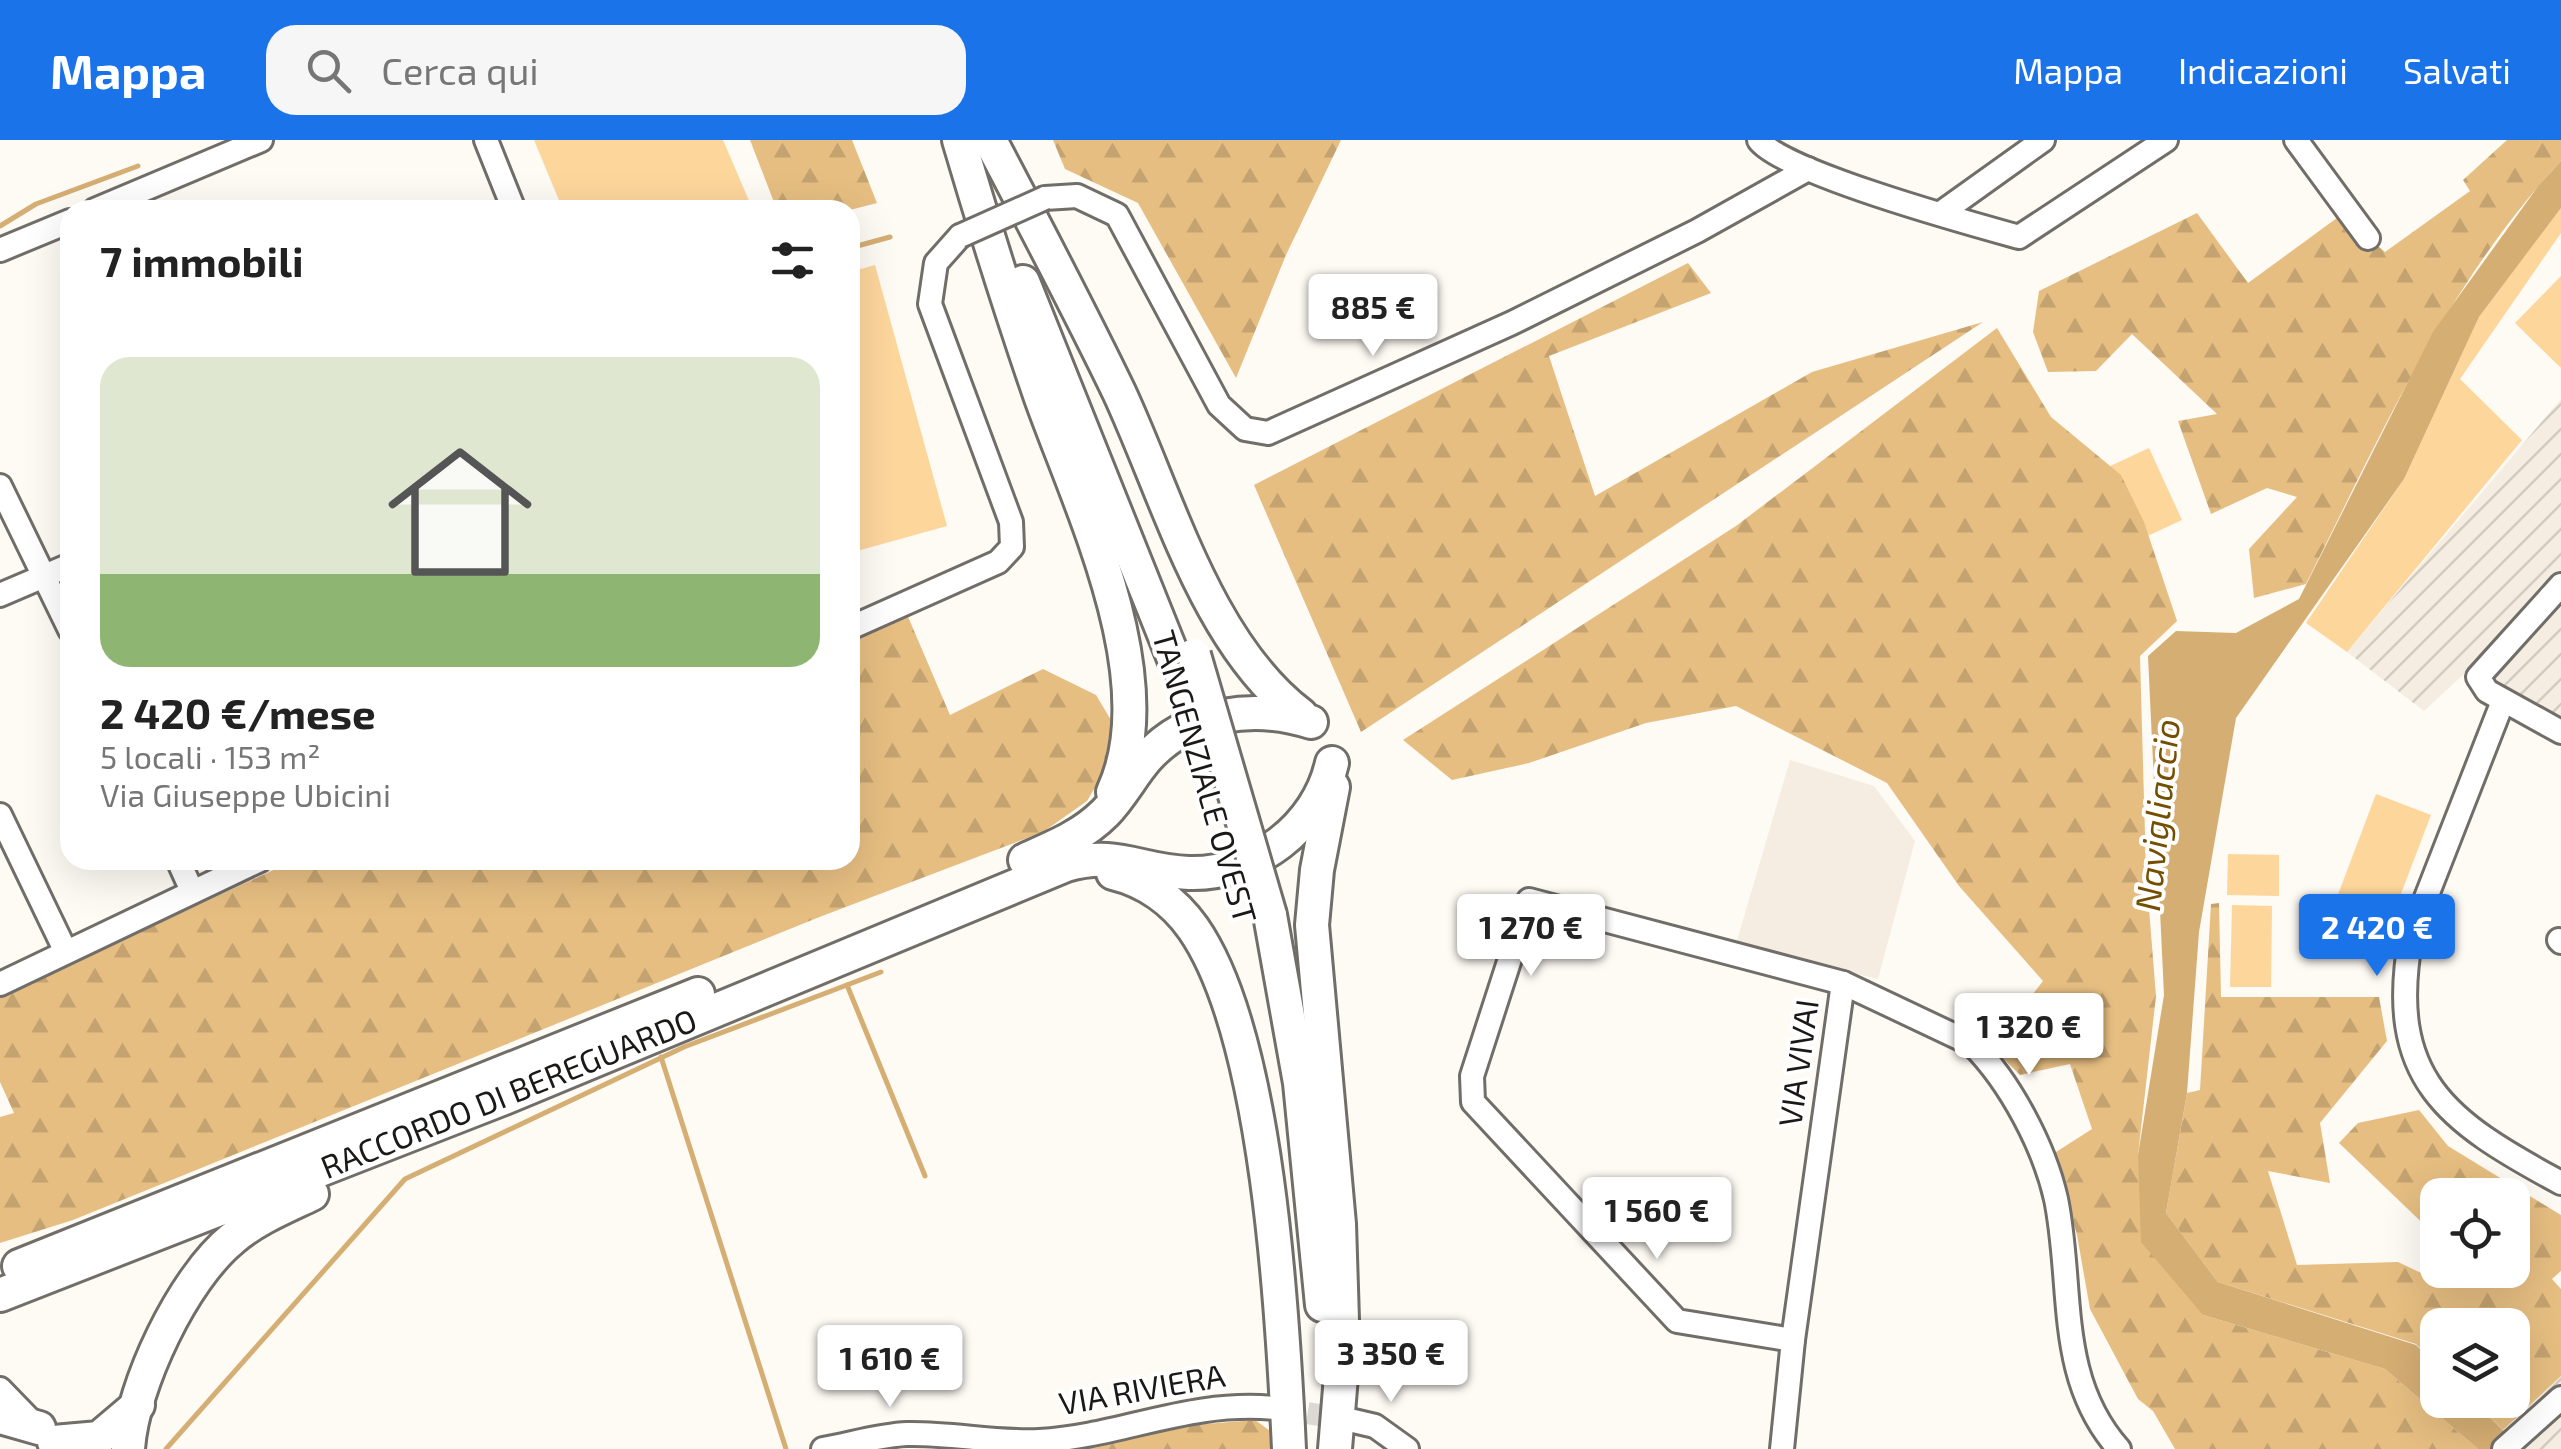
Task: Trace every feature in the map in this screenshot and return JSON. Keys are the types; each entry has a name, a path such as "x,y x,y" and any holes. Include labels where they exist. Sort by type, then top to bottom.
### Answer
{"highway":[{"name":"TANGENZIALE OVEST","path":"960,140 1185,660"},
{"path":"960,140 1035,379 1108,577 1117,623 1126,741 1116,786 1092,824"},
{"name":"TANGENZIALE OVEST","path":"988,140 1185,660 1260,918 1300,1083 1322,1308 1322,1449"},
{"path":"988,140 1120,395 1219,613 1266,686 1326,739 1333,790 1317,870 1312,925 1340,1224 1340,1434"},
{"path":"1011,878 1092,824 1145,760 1178,732 1248,711 1272,712 1311,722"},
{"path":"1011,878 1094,858 1118,858 1186,874 1240,865 1270,850 1301,824 1326,786 1332,763"},
{"path":"1011,878 1086,870 1122,875 1168,901 1205,950 1235,1031 1263,1164 1284,1349 1290,1449"},
{"name":"RACCORDO DI BEREGUARDO","path":"3,1279 504,1098 1011,878"},
{"name":"RACCORDO DI BEREGUARDO","path":"3,1279 74,1242 1011,878"},
{"name":"TANGENZIALE OVEST","path":"1260,918 1293,1203 1302,1449"},
{"path":"128,1449 138,1405 175,1313 205,1266 232,1239 259,1221 504,1098"},
{"path":"0,1417 52,1440 99,1438 138,1405"}],"street":[{"path":"150,199 261,140"},
{"path":"486,140 510,200"},
{"path":"1759,140 1764,148 1808,169 2019,238 2166,140"},
{"path":"1942,213 2043,140"},
{"path":"2296,140 2368,238"},
{"path":"860,624 1000,561 1012,547 1012,522 928,297 936,262 960,236 1045,198 1077,196 1116,215 1219,404 1245,429 1268,433 1512,323 1697,232 1808,169"},
{"path":"0,250 60,224"},
{"path":"0,486 60,610"},
{"path":"0,595 60,569"},
{"path":"2561,585 2478,678 2487,691 2503,702 2561,732"},
{"path":"2503,702 2411,936 2403,977 2408,1039 2432,1088 2457,1119 2485,1142 2561,1183"},
{"path":"0,815 65,950"},
{"path":"182,870 192,892"},
{"path":"0,984 239,870"},
{"path":"1793,1340 1677,1321 1474,1102 1472,1076 1529,900 1843,983 1972,1044 2038,1146 2056,1201 2070,1349 2092,1412 2120,1449"},
{"name":"VIA VIVAI","path":"1782,1449 1793,1340 1843,983"},
{"path":"0,1389 52,1440"},
{"path":"2511,1442 2561,1398"},
{"name":"VIA RIVIERA","path":"824,1449 903,1434 1038,1441 1104,1431 1184,1410 1232,1404 1275,1408"},
{"path":"1340,1434 1375,1426 1407,1449"}],"shaded area":[{"path":"534,140 723,140 749,200 559,200"},
{"path":"2561,208 2561,233 2460,379 2522,440 2347,652 2306,623 2404,479 2479,317"},
{"path":"875,265 947,526 860,550 860,269"},
{"path":"2561,276 2561,368 2515,323"},
{"path":"2561,399 2561,721 2466,672 2424,711 2347,652"},
{"path":"2149,448 2182,520 2139,540 2106,468"},
{"path":"1790,760 1874,786 1915,841 1878,979 1736,944"},
{"path":"2376,794 2431,815 2386,933 2331,913"},
{"path":"2228,854 2279,855 2279,896 2227,895"},
{"path":"2232,905 2272,906 2271,987 2230,987"},
{"path":"2561,1376 2561,1449 2522,1449 2503,1430 2516,1418 2530,1418 2530,1405"}],"green space":[{"path":"750,140 852,140 877,203 860,207 860,200 773,200"},
{"path":"1053,140 1341,140 1286,255 1236,378 1138,203 1065,169"},
{"path":"2507,140 2561,140 2561,161 2483,258 2418,363 2306,584 2254,598 2249,549 2297,497 2267,488 2211,514 2178,421 2217,414 2132,334 2096,371 2048,372 2033,332 2039,291 2197,213 2248,283 2341,215 2385,252 2470,191 2463,180"},
{"path":"1688,263 1711,293 1549,356 1595,496 1812,372 1983,322 1361,732 1254,485"},
{"path":"1997,328 2051,417 2121,475 2144,522 2177,621 2140,656 2146,871 2156,996 2138,1155 2203,1315 2385,1369 2420,1399 2420,1418 2442,1418 2478,1449 2175,1449 2153,1411 2138,1399 2090,1309 2077,1235 2053,1154 2092,1129 2070,1064 2020,1075 1992,1047 2043,981 1959,886 1887,783 1736,706 1646,723 1529,763 1452,780 1403,740 1736,526"},
{"path":"906,612 950,715 1043,669 1096,695 1111,720 1107,767 1087,801 1043,832 822,916 73,1220 0,1243 0,1117 14,1113 0,1082 0,997 273,870 860,870 860,632"},
{"path":"2219,903 2221,997 2379,997 2387,1041 2320,1123 2330,1183 2268,1171 2297,1265 2398,1262 2420,1272 2420,1288 2530,1288 2530,1196 2561,1215 2561,1271 2552,1279 2561,1289 2561,1376 2530,1405 2530,1308 2420,1308 2420,1348 2218,1282 2166,1213 2187,1093 2200,1090 2211,904"},
{"path":"2419,1110 2448,1146 2500,1178 2420,1178 2420,1221 2339,1143 2358,1123"},
{"path":"2491,1418 2516,1418 2503,1430"},
{"path":"1255,1420 1273,1433 1271,1449 1060,1449 1181,1426"}],"water":[{"name":"Navigliaccio","path":"2561,161 2561,208 2479,317 2404,479 2236,718 2199,932 2187,1093 2166,1213 2218,1282 2416,1345 2420,1349 2420,1399 2385,1369 2203,1315 2141,1242 2138,1155 2164,995 2148,656 2176,631 2236,633 2299,599 2433,332 2539,185"},
{"path":"2442,1418 2490,1418 2522,1449 2478,1449"}],"waterway":[{"path":"0,226 36,204 138,166"},
{"path":"860,245 890,237"},
{"path":"166,1449 405,1179 684,1047 881,972"},
{"path":"847,985 925,1176"},
{"path":"661,1057 786,1449"}],"tunnel":[{"path":"1275,1408 1345,1419"}]}
